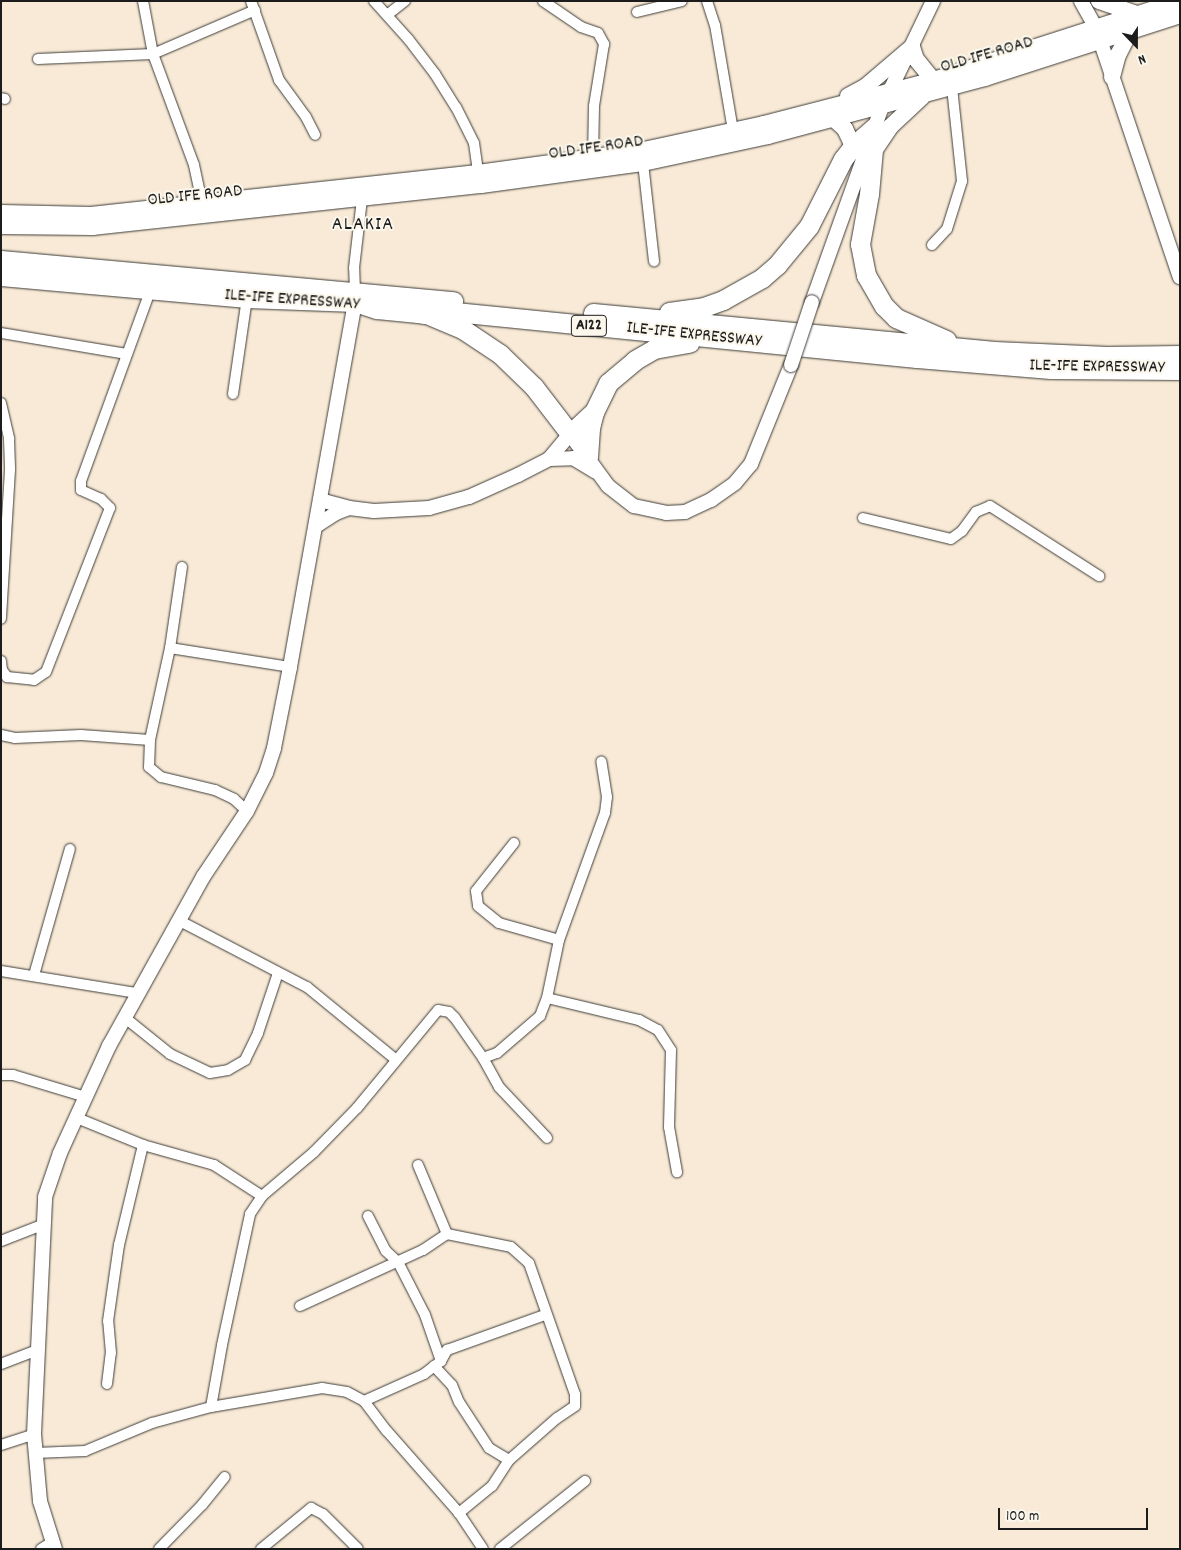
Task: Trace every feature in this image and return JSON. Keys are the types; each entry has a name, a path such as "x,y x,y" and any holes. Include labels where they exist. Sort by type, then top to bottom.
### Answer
{"highway":[{"path":"875,127 874,151 860,244 866,275 874,291 896,318 912,327 951,341 994,351"},
{"path":"600,314 675,312 698,309 723,300 762,278 801,238 842,159 853,146 875,127"},
{"name":"ILE-IFE EXPRESSWAY","path":"1,260 355,297 600,314 994,351 1107,356 1180,354"},
{"name":"ILE-IFE EXPRESSWAY","path":"1,276 247,298 355,297 377,309 425,314 435,310 736,341 1051,369 1180,370"},
{"path":"425,314 464,330 500,354 534,387 570,434 594,412"},
{"path":"588,457 590,428 594,412 608,383 635,360 654,349 698,342 736,341"}],"main road":[{"path":"1099,1 1137,14"},
{"name":"OLD IFE ROAD","path":"1,213 91,215 202,203 327,196 362,199 643,163 832,112 939,88 1098,35 1137,14 1179,1"},
{"name":"OLD IFE ROAD","path":"1098,35 1130,32 1180,14"},
{"path":"1112,77 1118,55 1130,32"},
{"path":"853,146 845,129 832,112 912,47 916,59 939,88 890,127 874,151"},
{"name":"OLD IFE ROAD","path":"1,226 93,228 327,196 639,151 733,130 832,112"}],"street":[{"path":"143,1 152,54 194,165 202,203"},
{"path":"374,1 409,40 435,74 456,107 474,143 478,173"},
{"path":"387,16 405,1"},
{"path":"542,1 581,27 598,33 604,44 594,106 593,157"},
{"path":"637,12 682,1"},
{"path":"707,1 715,25 733,130"},
{"path":"320,500 348,508 374,511 430,508 469,497 549,459 570,434 608,486 634,506 666,513 685,512 710,500 735,483 751,464 790,365 885,100 933,1"},
{"path":"1081,1 1098,35 1180,277"},
{"path":"38,59 152,54 253,6 279,80 306,117 315,135"},
{"path":"932,245 946,229 962,181 939,88"},
{"path":"643,163 654,261"},
{"path":"50,1547 40,1501 34,1434 42,1225 45,1197 60,1153 124,1017 180,921 203,877 247,811 266,773 274,748 316,526 355,297 354,268 362,199"},
{"path":"1,661 2,670 7,678 34,680 46,672 110,508 101,499 81,490 81,480 151,289"},
{"path":"233,394 247,298"},
{"path":"1,333 126,354"},
{"path":"1,403 9,439 10,455 1,618"},
{"path":"549,459 574,458 599,474"},
{"path":"863,518 951,539 962,531 976,512 990,506 1100,576"},
{"path":"316,526 336,513 348,508"},
{"path":"182,567 170,648 150,740 149,767 161,777 215,790 234,799 247,811"},
{"path":"170,648 290,667"},
{"path":"1,735 15,738 81,735 150,740"},
{"path":"483,1058 497,1053 540,1016 547,998 559,940 605,813 607,797 601,760"},
{"path":"514,843 476,890 478,906 500,923 559,940"},
{"path":"34,975 70,849"},
{"path":"180,921 307,987 395,1059"},
{"path":"1,971 34,975 90,987 137,993"},
{"path":"124,1017 170,1054 210,1073 228,1070 245,1060 258,1033 278,973"},
{"path":"547,998 640,1020 658,1030 671,1050 669,1127 678,1172"},
{"path":"211,1407 250,1214 262,1196 314,1152 357,1108 395,1059 438,1010 449,1012 455,1018 483,1058 499,1087 547,1138"},
{"path":"1,1075 13,1076 86,1097"},
{"path":"77,1118 143,1145 214,1165 262,1196"},
{"path":"107,1384 111,1353 108,1321 119,1245 143,1145"},
{"path":"418,1164 447,1234"},
{"path":"368,1216 386,1251 398,1262 425,1315 438,1363 452,1385 459,1402 489,1448 509,1460"},
{"path":"1,1240 42,1225"},
{"path":"300,1306 423,1250 447,1234 511,1247 529,1263 545,1315 575,1394 575,1406 557,1418 509,1460 492,1486 459,1513"},
{"path":"364,1401 424,1374 438,1363 448,1350 545,1315"},
{"path":"1,1364 37,1350"},
{"path":"35,1454 84,1451 152,1423 211,1407 322,1388 348,1392 364,1401 387,1431 459,1513 483,1549"},
{"path":"1,1445 34,1434"},
{"path":"159,1549 202,1505 225,1477"},
{"path":"500,1549 585,1480"},
{"path":"261,1549 311,1508 323,1514 358,1549"}],"district":[{"name":"ALAKIA","path":"363,225"}]}
